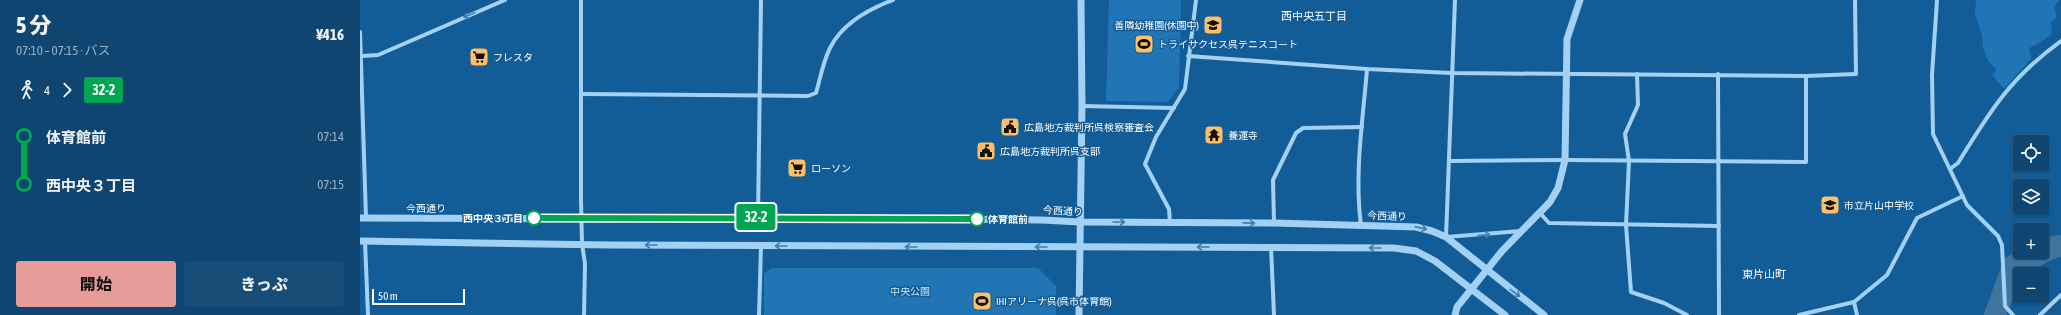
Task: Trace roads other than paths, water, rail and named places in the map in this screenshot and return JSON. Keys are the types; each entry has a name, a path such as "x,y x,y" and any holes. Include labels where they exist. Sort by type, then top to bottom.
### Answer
{"street":[{"path":"362,56 378,55 505,0"},
{"path":"581,0 582,244 585,264 584,315"},
{"path":"758,217 761,96 761,0"},
{"path":"582,94 808,96 816,93 830,48 844,29 871,8 893,0"},
{"path":"1079,315 1082,106 1081,0"},
{"path":"1170,222 1169,209 1146,164 1156,137 1185,89 1196,0"},
{"path":"1455,0 1451,73 1446,237 1522,231"},
{"path":"1455,315 1457,307 1522,231 1540,213 1558,188 1565,160 1567,39 1580,0"},
{"path":"1188,56 1367,69 1451,73 1718,74 1806,76 1856,74 1855,0"},
{"path":"1937,0 1932,75 1933,134 1968,205 1998,236 2002,245 2005,306 2013,315"},
{"path":"360,32 362,56 363,218"},
{"path":"1950,169 1958,163 1989,112 2014,80 2032,63 2061,40"},
{"path":"1361,225 1359,209 1362,127 1367,69"},
{"path":"1637,74 1638,105 1625,134 1629,161 1626,225 1631,292 1664,303 1687,315"},
{"path":"1718,74 1719,315"},
{"path":"1449,161 1565,160 1806,162 1806,76"},
{"path":"1082,106 1174,108"},
{"path":"1274,223 1273,180 1296,133 1303,128 1362,127"},
{"path":"1798,315 1854,302 1887,275 1917,218 1963,196"},
{"path":"1540,213 1549,223 1719,226"},
{"name":"今西通り","path":"363,218 758,217 1042,220 1080,222 1274,223 1416,227 1432,231 1446,237 1544,315"},
{"path":"368,315 363,241 761,246 1394,248 1416,251 1435,261 1505,315"},
{"path":"759,315 761,246"},
{"path":"1271,247 1274,315"},
{"path":"2040,315 2061,295"},
{"path":"1854,302 1857,315"}],"waterway":[{"path":"1995,315 2013,266 2054,247 2061,246"}],"place":[{"name":"善隣幼稚園(休園中)","path":"1213,25"},
{"name":"トライサクセス呉テニスコート","path":"1144,44"},
{"name":"フレスタ","path":"479,57"},
{"name":"広島地方裁判所呉検察審査会","path":"1010,127"},
{"name":"養運寺","path":"1214,135"},
{"name":"広島地方裁判所呉支部","path":"986,151"},
{"name":"ローソン","path":"797,168"},
{"name":"市立片山中学校","path":"1830,205"},
{"name":"西中央３丁目","path":"534,218"},
{"name":"体育館前","path":"977,219"},
{"name":"IHIアリーナ呉(呉市体育館)","path":"982,301"}],"district":[{"name":"西中央五丁目","path":"1314,16"},
{"name":"東片山町","path":"1764,274"}],"park label":[{"name":"中央公園","path":"910,291"}]}
